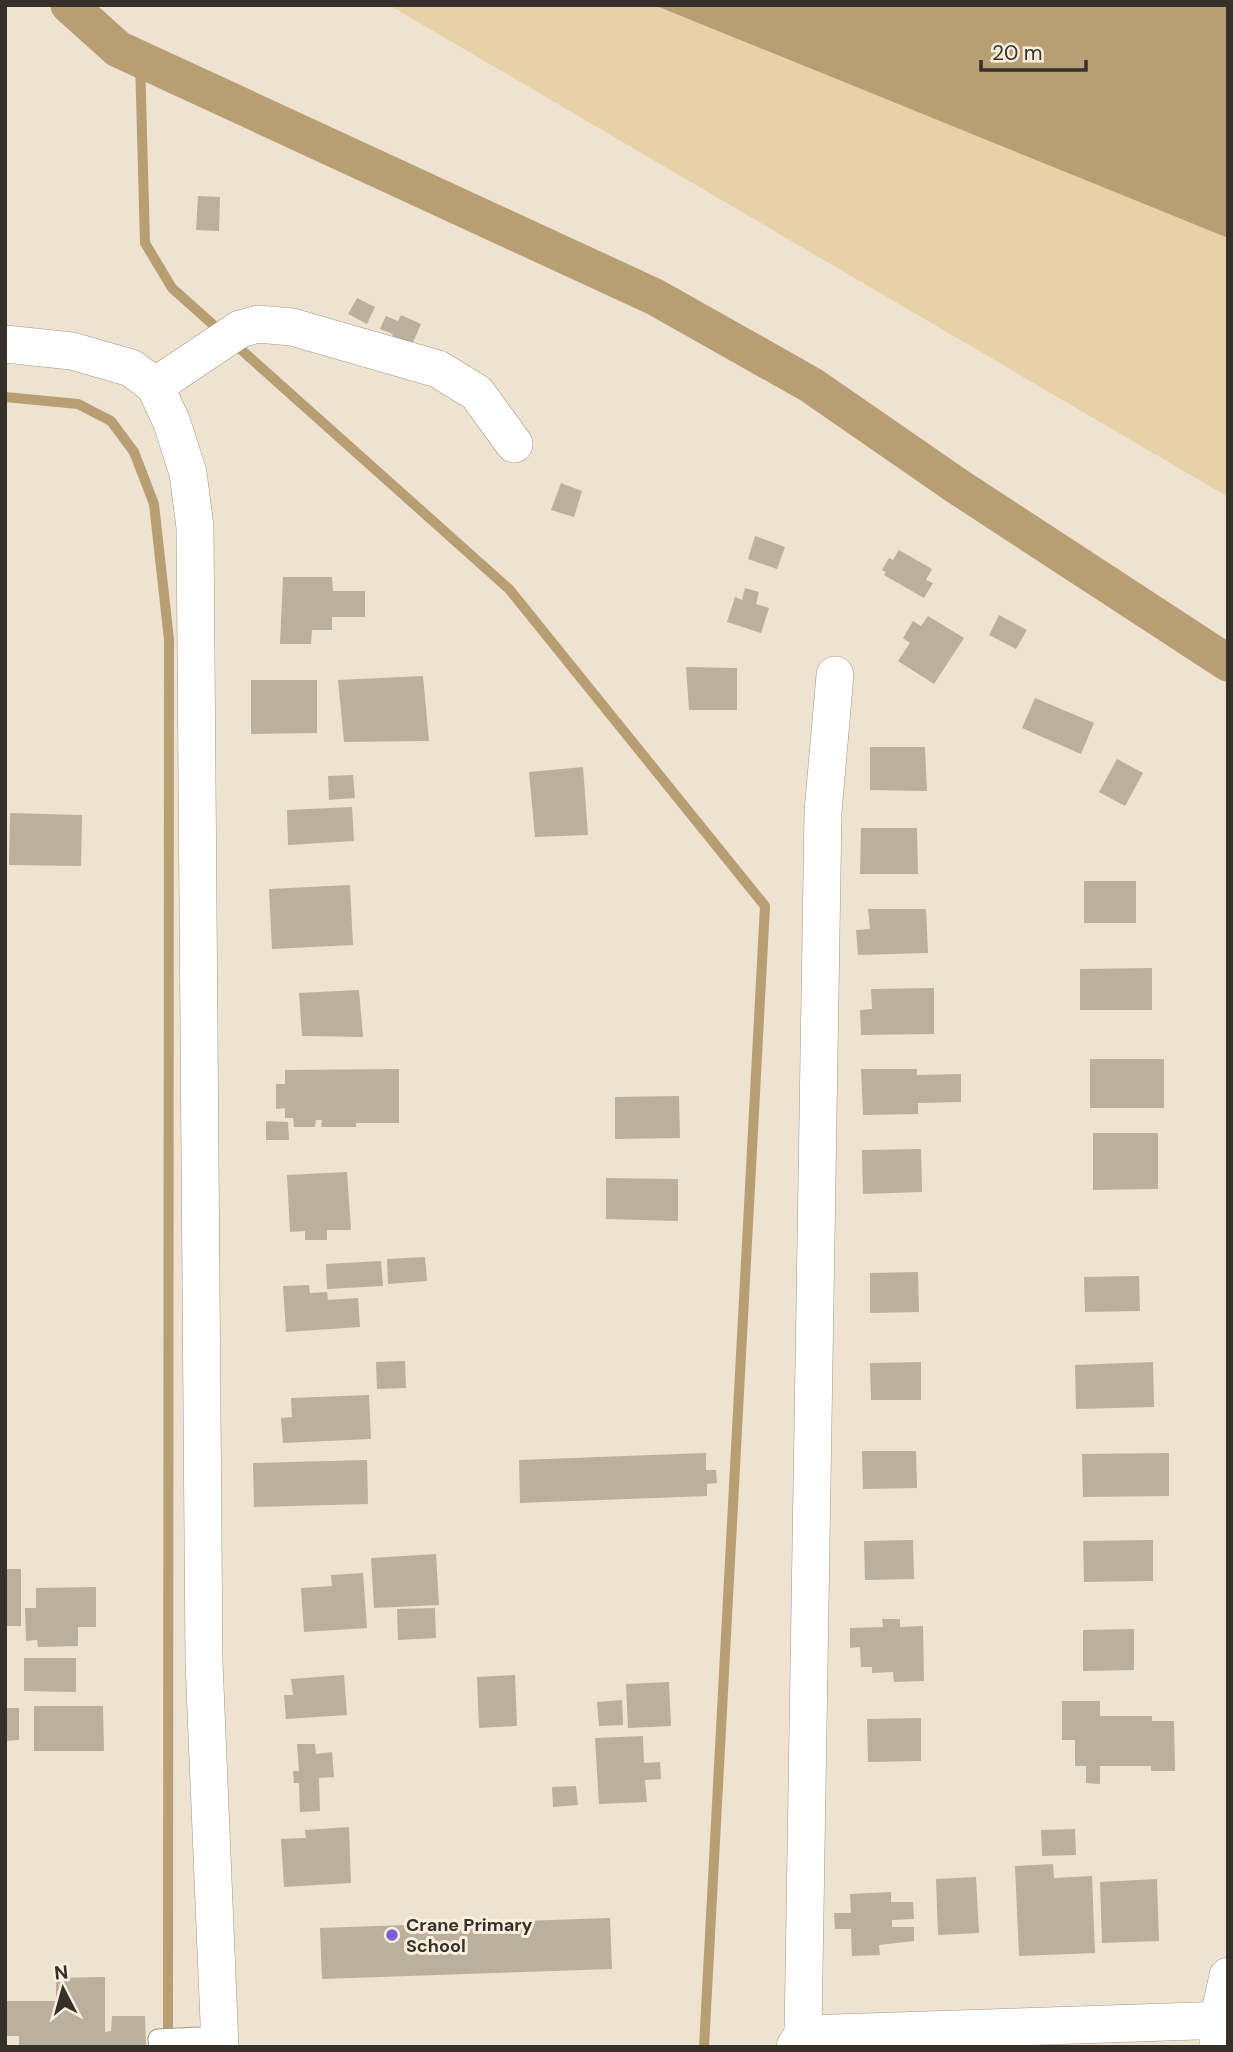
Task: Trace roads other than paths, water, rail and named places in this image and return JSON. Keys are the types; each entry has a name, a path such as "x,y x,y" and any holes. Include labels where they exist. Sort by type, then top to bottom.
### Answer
{"street":[{"path":"155,386 240,329 258,324 292,327 438,369 477,393 514,444"},
{"path":"5,344 72,351 131,368 155,386 172,422 188,473 195,527 204,1662 211,2040"},
{"path":"835,675 823,812 799,2040 1221,2029 1228,1976"}],"lane":[{"path":"159,2043 211,2040"}],"waterway":[{"path":"69,5 118,49 655,297 811,385 957,486 1228,663"},
{"path":"140,60 145,243 172,288 509,589 765,906 704,2047"},
{"path":"5,397 78,404 111,421 134,452 154,504 169,640 168,2040"}],"place":[{"name":"Crane Primary School","path":"392,1935"}]}
